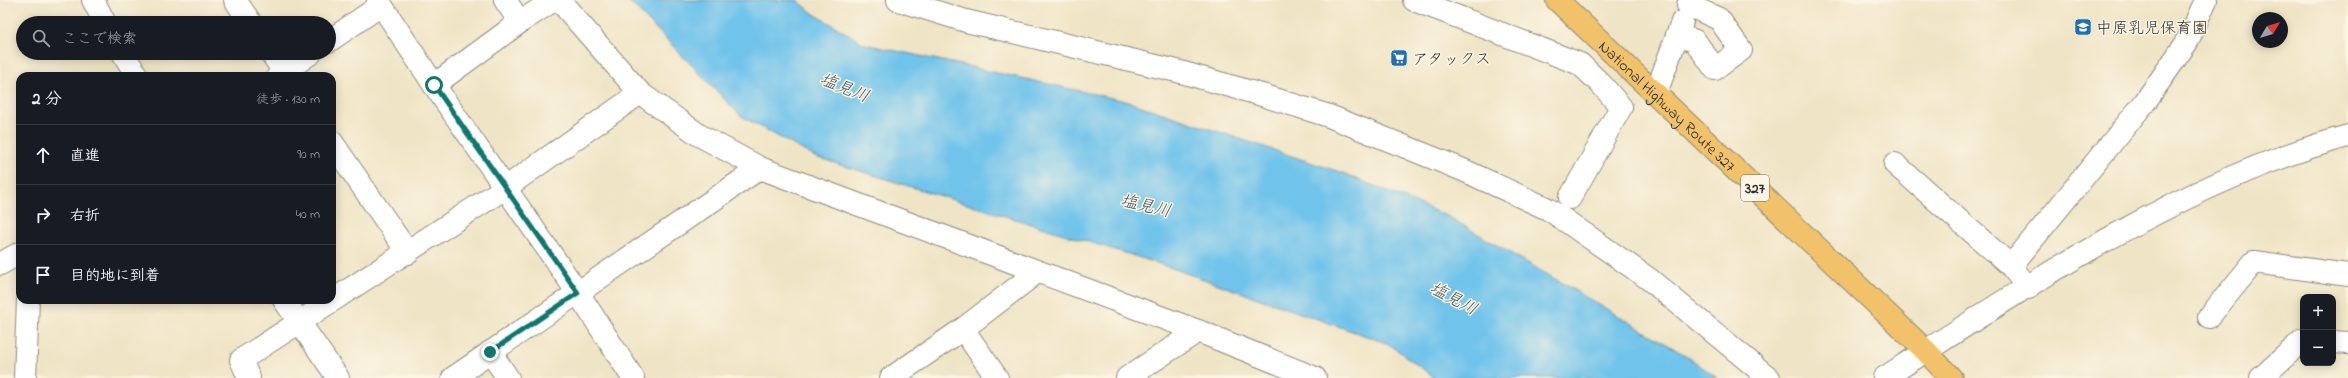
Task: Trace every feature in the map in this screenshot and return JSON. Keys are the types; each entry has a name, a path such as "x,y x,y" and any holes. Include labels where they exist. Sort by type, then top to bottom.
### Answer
{"highway":[{"name":"National Highway Route 327","path":"1557,0 1926,351 1951,378"}],"street":[{"path":"92,0 101,16"},
{"path":"235,0 246,16"},
{"path":"505,0 520,22"},
{"path":"434,85 520,22 554,0"},
{"path":"559,0 640,93 699,135 760,168 1198,331 1315,378"},
{"path":"898,0 966,21 1177,71 1262,95 1329,116 1463,170 1548,209 1566,221 1650,279 1769,378"},
{"path":"1414,0 1436,4 1580,64 1601,84 1621,107 1570,198"},
{"path":"2011,266 2145,102 2187,42 2206,0"},
{"path":"336,36 380,2 434,85 578,293 633,378"},
{"path":"1656,93 1677,35 1689,3 1719,19 1741,50 1715,69 1694,41 1677,35"},
{"path":"127,60 135,72"},
{"path":"275,60 281,72"},
{"path":"287,72 302,60"},
{"path":"336,299 505,188 640,93"},
{"path":"1884,378 2028,288 2160,210 2301,149 2348,136"},
{"path":"336,148 408,253"},
{"path":"1895,164 2011,266 2028,288"},
{"path":"453,378 760,168"},
{"path":"0,264 16,254"},
{"path":"2209,317 2254,262 2348,275"},
{"path":"891,378 963,329 1037,272"},
{"path":"24,378 28,304"},
{"path":"287,304 338,378"},
{"path":"249,378 241,360 329,304"},
{"path":"963,329 997,378"},
{"path":"1126,378 1198,331"},
{"path":"2336,342 2348,343"},
{"path":"2261,378 2300,343"},
{"path":"490,352 508,378"}],"water":[{"name":"塩見川","path":"628,0 797,0 814,14 865,44 1126,101 1340,172 1447,216 1687,356 1717,378 1435,378 1389,344 1157,263 815,157 741,116"}],"place":[{"name":"中原乳児保育園","path":"2083,27"},
{"name":"アタックス","path":"1399,58"}],"route":[{"path":"434,85 578,293 490,352"}]}
